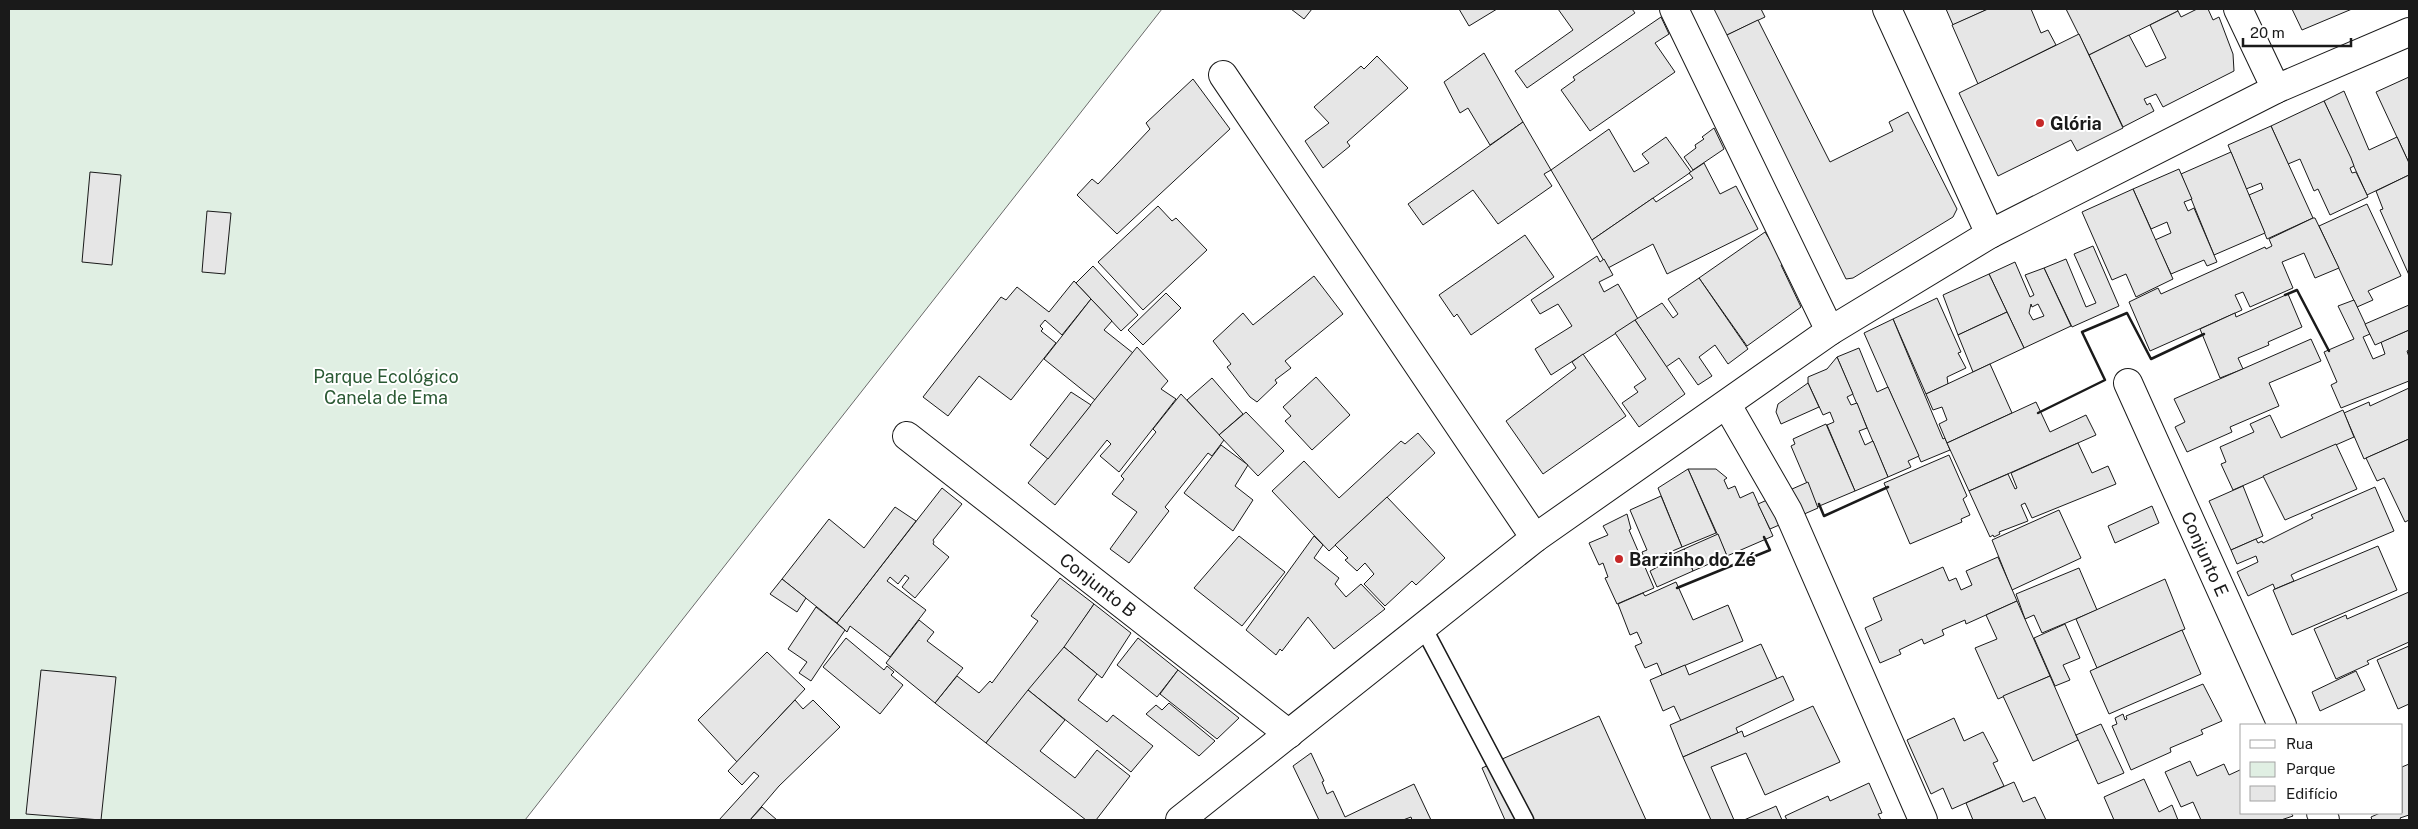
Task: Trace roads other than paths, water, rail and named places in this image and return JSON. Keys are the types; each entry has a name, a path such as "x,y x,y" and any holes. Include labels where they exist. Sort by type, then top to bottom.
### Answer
{"street":[{"path":"1674,9 1830,331"},
{"path":"1887,9 1990,234"},
{"path":"2238,9 2276,89"},
{"path":"1180,820 1535,538 1830,331 1990,234 2276,89 2409,32"},
{"path":"1223,76 1535,538"},
{"name":"Conjunto E","path":"2128,383 2282,724"},
{"path":"1727,405 1788,511 1923,820"},
{"name":"Conjunto B","path":"907,436 1290,734"}],"lane":[{"path":"1423,627 1525,820"}],"place":[{"name":"Glória","path":"2040,123"},
{"name":"Barzinho do Zé","path":"1619,559"}],"park label":[{"name":"Parque Ecológico Canela de Ema","path":"386,386"}]}
